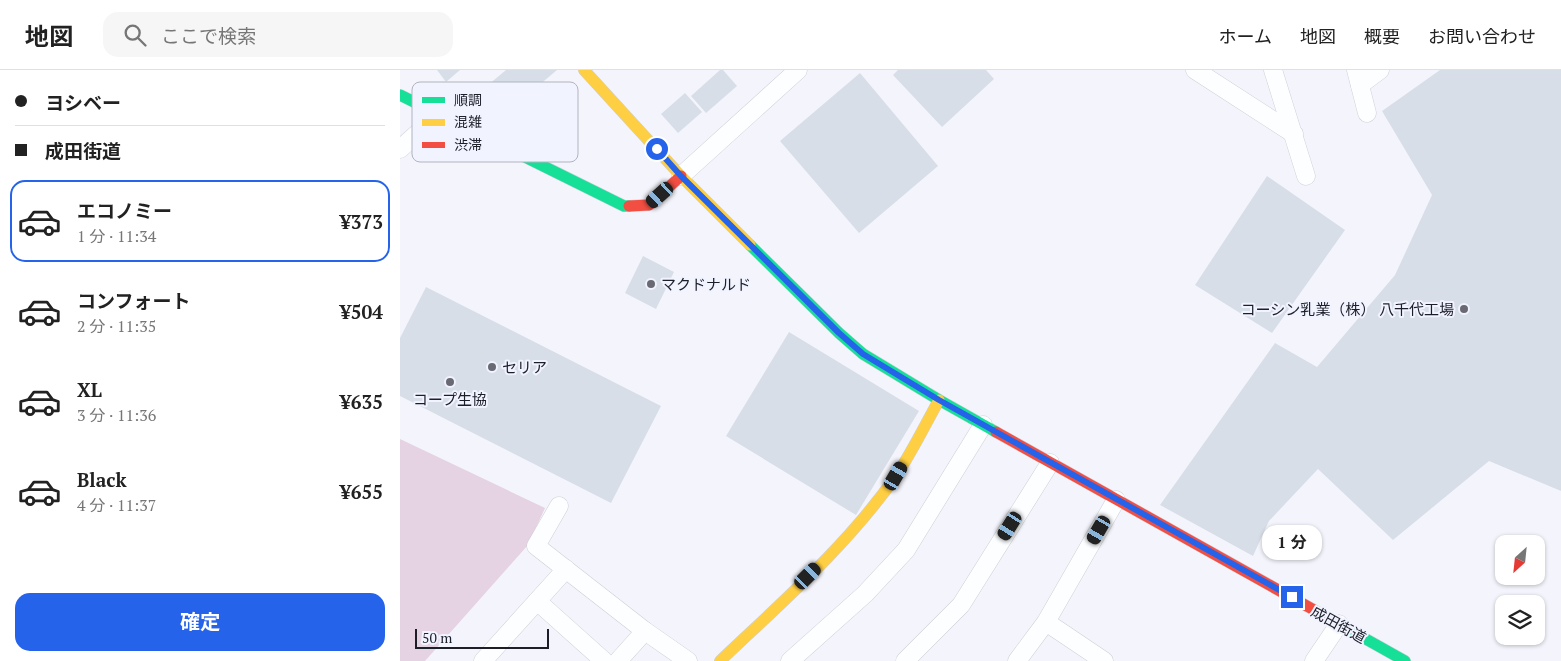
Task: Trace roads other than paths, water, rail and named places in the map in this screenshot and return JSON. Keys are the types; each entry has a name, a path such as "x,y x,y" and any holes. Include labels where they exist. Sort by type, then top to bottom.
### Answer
{"main road":[{"name":"成田街道","path":"584,70 681,176 839,333 863,354 1050,463 1405,661"},
{"path":"400,94 412,100"},
{"path":"536,162 624,206 649,205 681,176"},
{"path":"720,661 839,545 864,516 896,476 939,400"}],"street":[{"path":"681,176 798,70"},
{"path":"1195,70 1294,134"},
{"path":"1273,70 1306,176"},
{"path":"1367,113 1358,77 1380,70"},
{"path":"400,149 412,138"},
{"path":"790,661 865,594 906,550 983,425"},
{"path":"905,661 961,605 1050,463"},
{"path":"1017,661 1046,622 1116,500"},
{"path":"558,506 536,546 645,631 688,661"},
{"path":"488,659 566,569"},
{"path":"537,601 604,661"},
{"path":"1046,622 1104,661"},
{"path":"1314,661 1339,624"},
{"path":"618,661 645,631"}],"place":[{"name":"マクドナルド","path":"651,284"},
{"name":"コーシン乳業（株） 八千代工場","path":"1464,309"},
{"name":"セリア","path":"492,367"},
{"name":"コープ生協","path":"450,382"}]}
